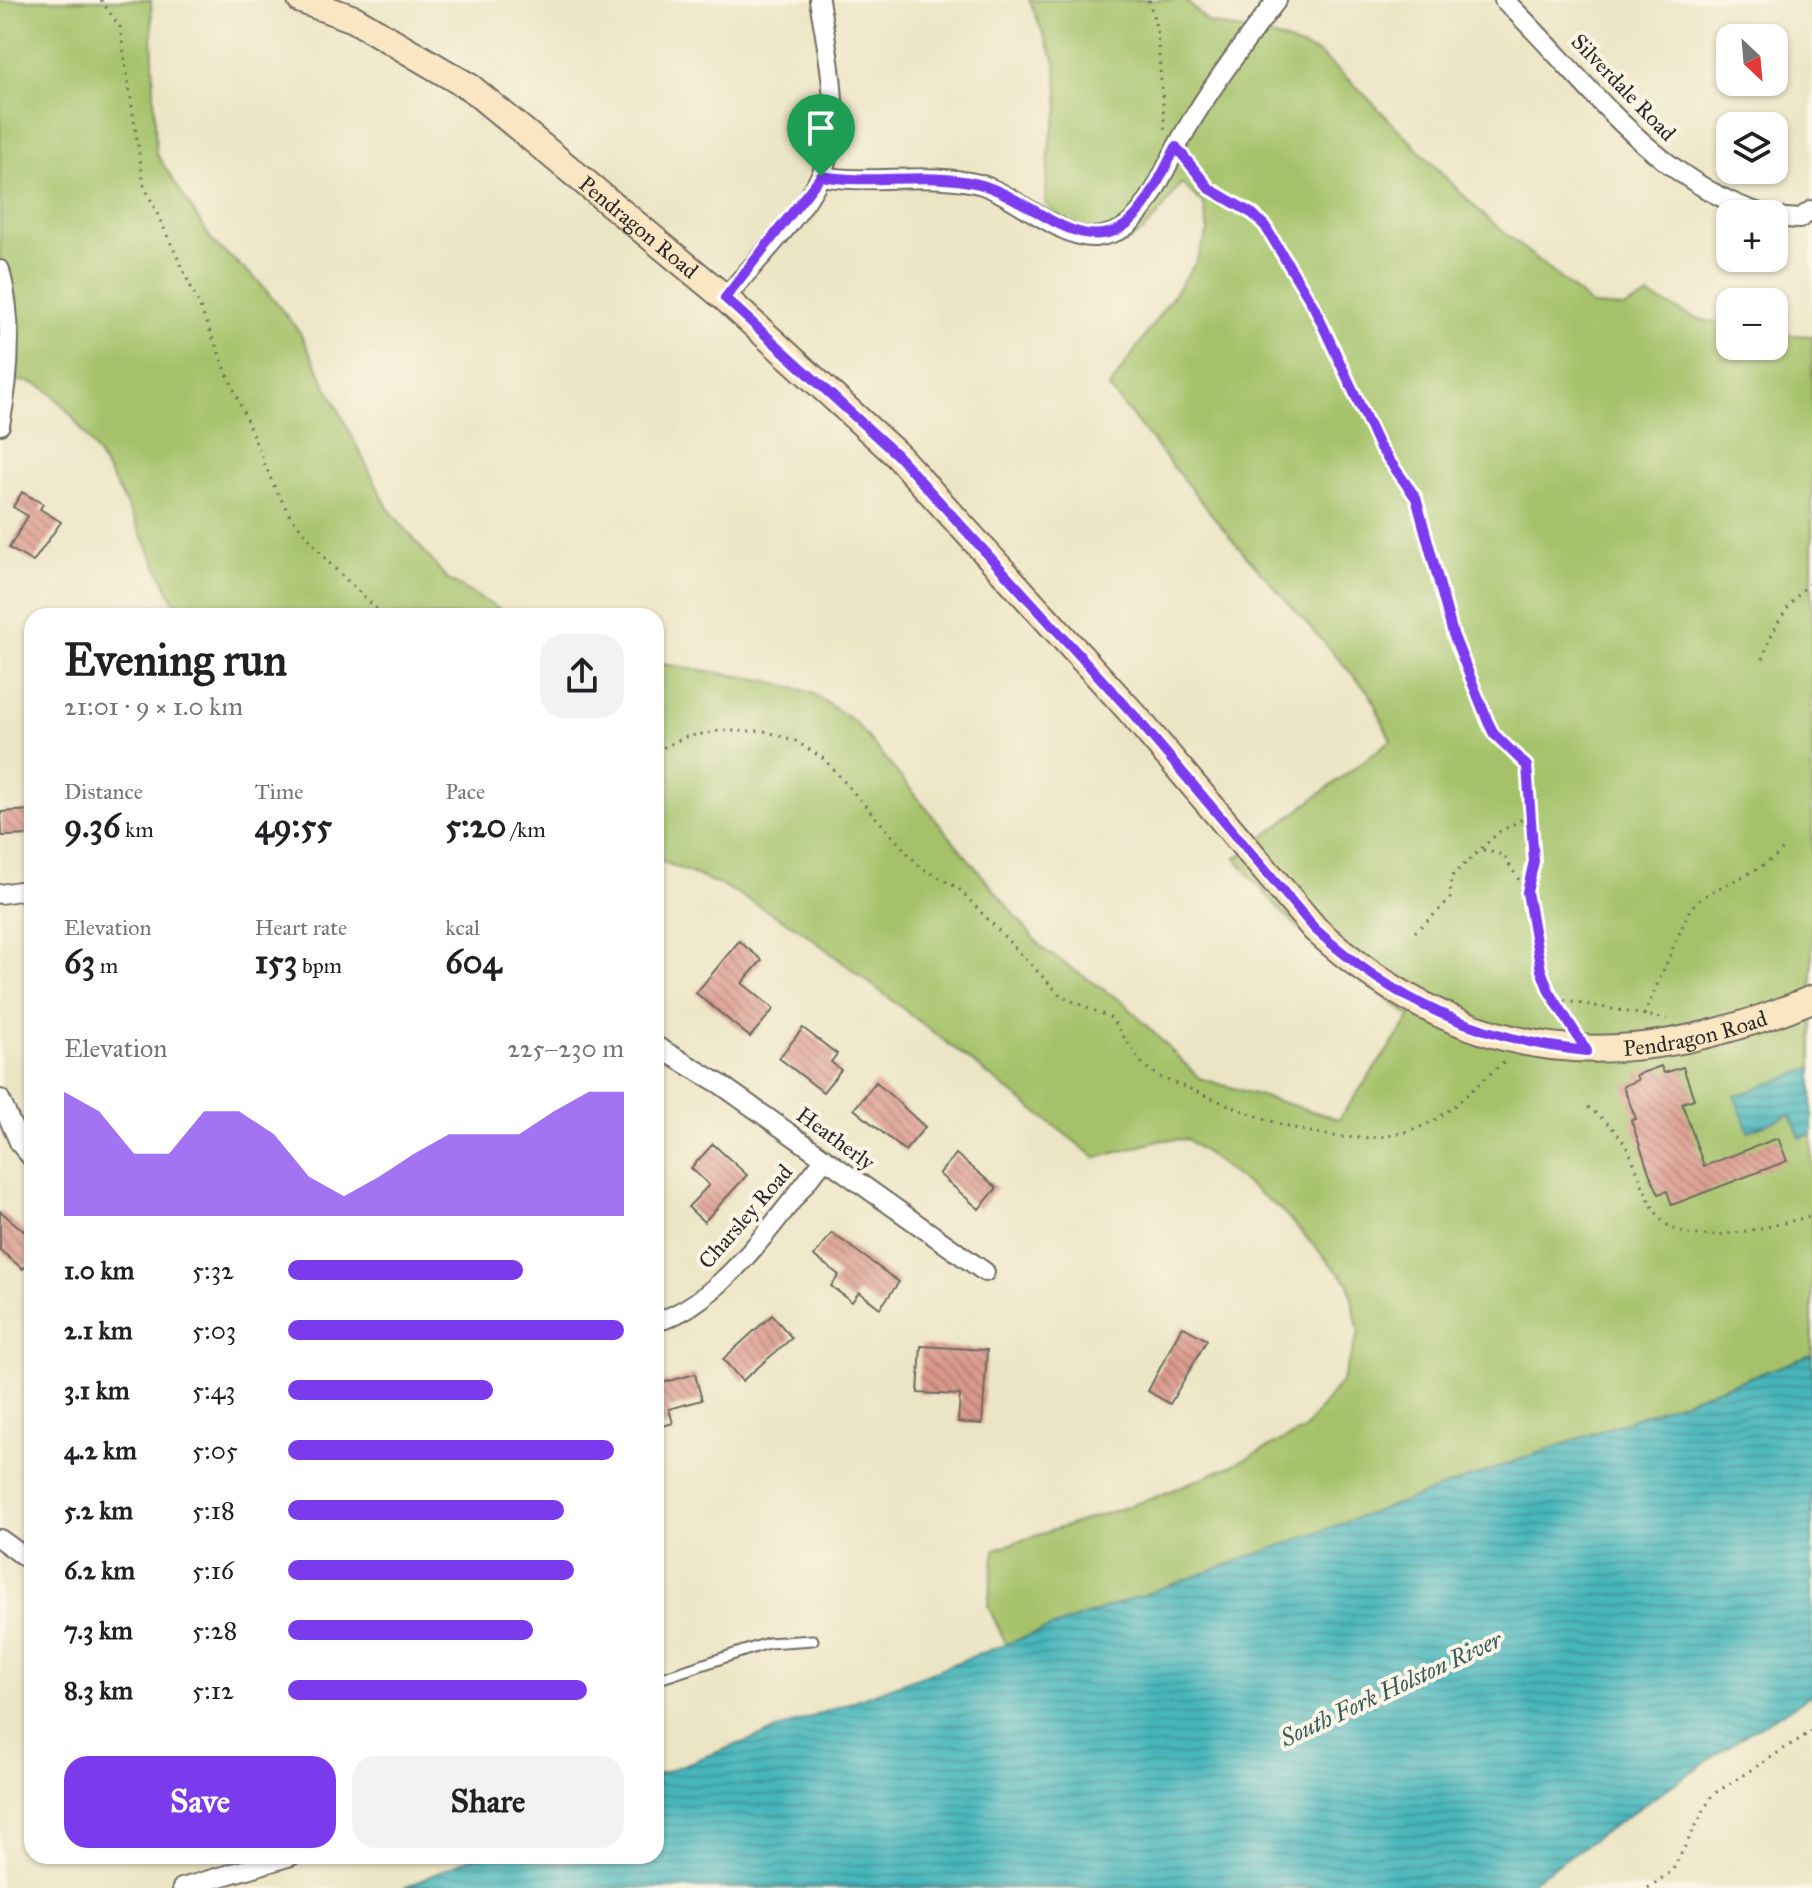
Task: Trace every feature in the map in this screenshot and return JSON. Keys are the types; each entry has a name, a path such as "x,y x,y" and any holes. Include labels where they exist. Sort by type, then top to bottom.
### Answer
{"street":[{"name":"Pendragon Road","path":"301,0 358,10 471,88 725,298 897,455 1133,714 1315,929 1349,961 1397,993 1467,1025 1514,1041 1587,1051 1645,1047 1708,1036 1812,999"},
{"path":"725,298 821,176 832,130 831,94 819,0"},
{"path":"821,176 845,180 946,179 980,184 1014,198 1072,232 1094,237 1110,233 1127,226 1141,210 1207,97 1277,0"},
{"name":"Silverdale Road","path":"1504,0 1650,150 1670,167 1727,200"},
{"path":"1788,218 1799,219 1812,210"},
{"path":"0,270 8,312 5,396 0,425"},
{"path":"2,895 24,891"},
{"name":"Heatherly","path":"664,1051 720,1084 985,1272"},
{"path":"0,1099 24,1149"},
{"name":"Charsley Road","path":"664,1319 678,1314 716,1287 824,1160"},
{"path":"0,1539 24,1556"},
{"path":"182,1888 264,1864"}],"lane":[{"path":"664,1677 768,1643 813,1640"}],"path":[{"path":"101,0 120,27 144,185 197,300 272,482 289,514 309,539 376,608"},
{"path":"1149,0 1157,31 1162,117 1176,147 1210,189 1253,214 1265,226 1314,307 1379,446 1416,498 1453,634 1488,722 1494,734 1527,766 1534,861 1527,892"},
{"path":"1763,659 1767,643 1785,611 1812,581"},
{"path":"664,747 685,737 719,731 764,731 794,740 832,766 920,867 958,888 1061,996 1111,1018 1143,1065 1159,1077 1290,1127 1320,1135 1390,1137 1433,1121 1508,1060"},
{"path":"1415,932 1450,900 1451,877 1499,832 1530,815"},
{"path":"1644,1015 1690,909 1697,900 1755,873 1783,849"},
{"path":"1483,850 1503,855 1527,892 1541,970 1554,998 1587,1051"},
{"path":"1554,998 1670,1019"},
{"path":"1588,1107 1625,1140 1659,1218 1671,1228 1689,1236 1729,1233 1812,1216"},
{"path":"1648,1888 1672,1871 1712,1795 1812,1731"}],"green space":[{"path":"0,0 151,0 156,153 213,242 259,282 299,331 388,508 447,579 497,608 177,608 118,489 75,421 55,397 36,384 0,379"},
{"path":"1029,0 1185,0 1209,23 1275,37 1318,53 1358,88 1481,213 1593,306 1624,308 1649,296 1693,317 1716,323 1716,360 1788,360 1788,335 1812,336 1812,1355 1006,1644 988,1606 995,1549 1153,1498 1228,1467 1304,1430 1342,1380 1359,1333 1349,1284 1281,1210 1187,1139 1163,1140 1096,1158 801,930 725,887 664,862 664,664 765,680 812,693 855,722 1043,949 1124,1003 1199,1078 1339,1119 1411,1017 1296,926 1236,858 1391,740 1370,694 1235,543 1109,388 1196,262 1208,232 1204,204 1181,183 1167,204 1137,236 1114,245 1101,244 1088,237 1045,204 1050,140 1059,109 1056,64"}],"water":[{"path":"1812,1068 1812,1134 1800,1138 1791,1115 1748,1131 1735,1096"},
{"name":"South Fork Holston River","path":"1812,1355 1812,1695 1748,1733 1523,1888 404,1888 457,1864 664,1864 664,1772 1006,1644"}],"building":[{"path":"22,492 43,504 40,509 61,522 33,562 9,548 28,516 13,507"},
{"path":"24,811 24,835 2,836 1,812"},
{"path":"739,941 762,960 742,983 774,1009 750,1037 696,993"},
{"path":"803,1028 837,1054 831,1062 841,1070 823,1092 779,1058"},
{"path":"1661,1066 1664,1073 1683,1067 1694,1099 1682,1103 1704,1166 1778,1138 1787,1161 1672,1205 1667,1191 1659,1194 1650,1175 1631,1120 1636,1119 1623,1086 1638,1080 1636,1075"},
{"path":"876,1082 925,1127 905,1151 854,1109"},
{"path":"713,1144 747,1175 704,1222 688,1207 709,1185 691,1168"},
{"path":"956,1154 997,1188 979,1209 939,1174"},
{"path":"0,1211 24,1231 24,1268 0,1250"},
{"path":"832,1233 899,1282 880,1308 859,1292 852,1302 831,1286 839,1275 814,1256"},
{"path":"772,1315 792,1338 742,1381 723,1359"},
{"path":"1182,1326 1207,1340 1170,1404 1148,1391"},
{"path":"921,1346 987,1350 982,1424 958,1422 960,1395 918,1393"},
{"path":"695,1374 702,1400 669,1409 673,1423 664,1426 664,1382"}],"route":[{"path":"1176,147 1210,189 1227,202 1253,214 1265,226 1314,307 1379,446 1416,498 1453,634 1488,722 1494,734 1527,766 1534,861 1527,892 1541,970 1549,991 1587,1051 1514,1041 1467,1025 1397,993 1349,961 1315,929 1133,714 897,455 725,298 801,206 821,176 845,180 946,179 980,184 1014,198 1072,232 1094,237 1127,226 1141,210 1176,147"}]}
